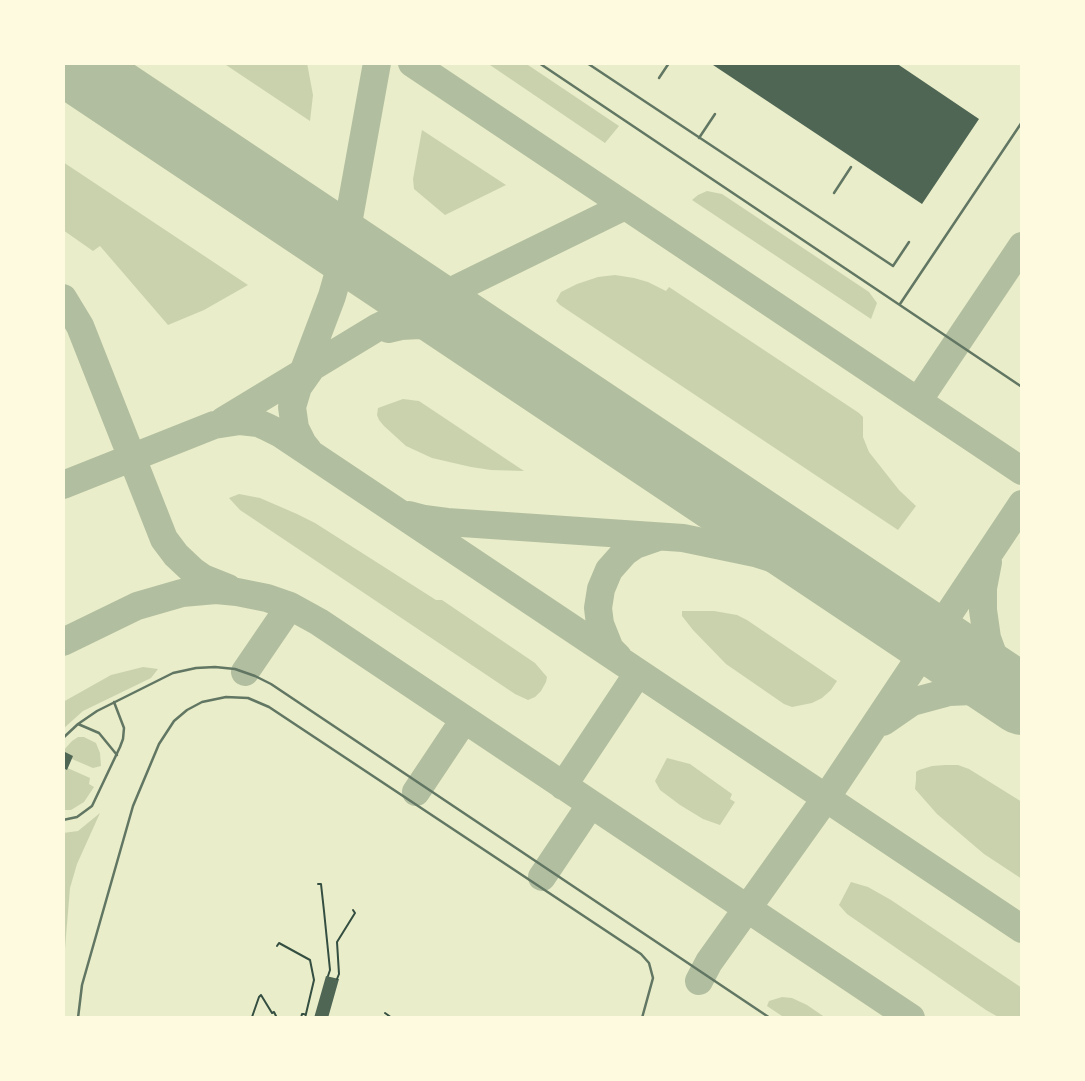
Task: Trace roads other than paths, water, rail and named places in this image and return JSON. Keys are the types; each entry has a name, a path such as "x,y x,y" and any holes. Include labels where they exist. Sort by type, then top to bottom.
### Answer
{"lane":[{"path":"539,63 1022,387"},
{"path":"587,63 893,266 909,242"},
{"path":"659,78 669,63"},
{"path":"699,138 715,114"},
{"path":"900,304 1022,122"},
{"path":"834,192 851,167"},
{"path":"63,738 78,724 114,702 165,677 196,668 224,667 245,672 263,680 770,1018"},
{"path":"78,1018 82,985 133,806 159,744 174,721 187,710 209,700 226,697 248,698 269,707 640,954 649,963 653,978 642,1018"},
{"path":"63,820 77,817 92,806 117,755 124,728 114,702"},
{"path":"78,724 99,733 117,755"}]}
